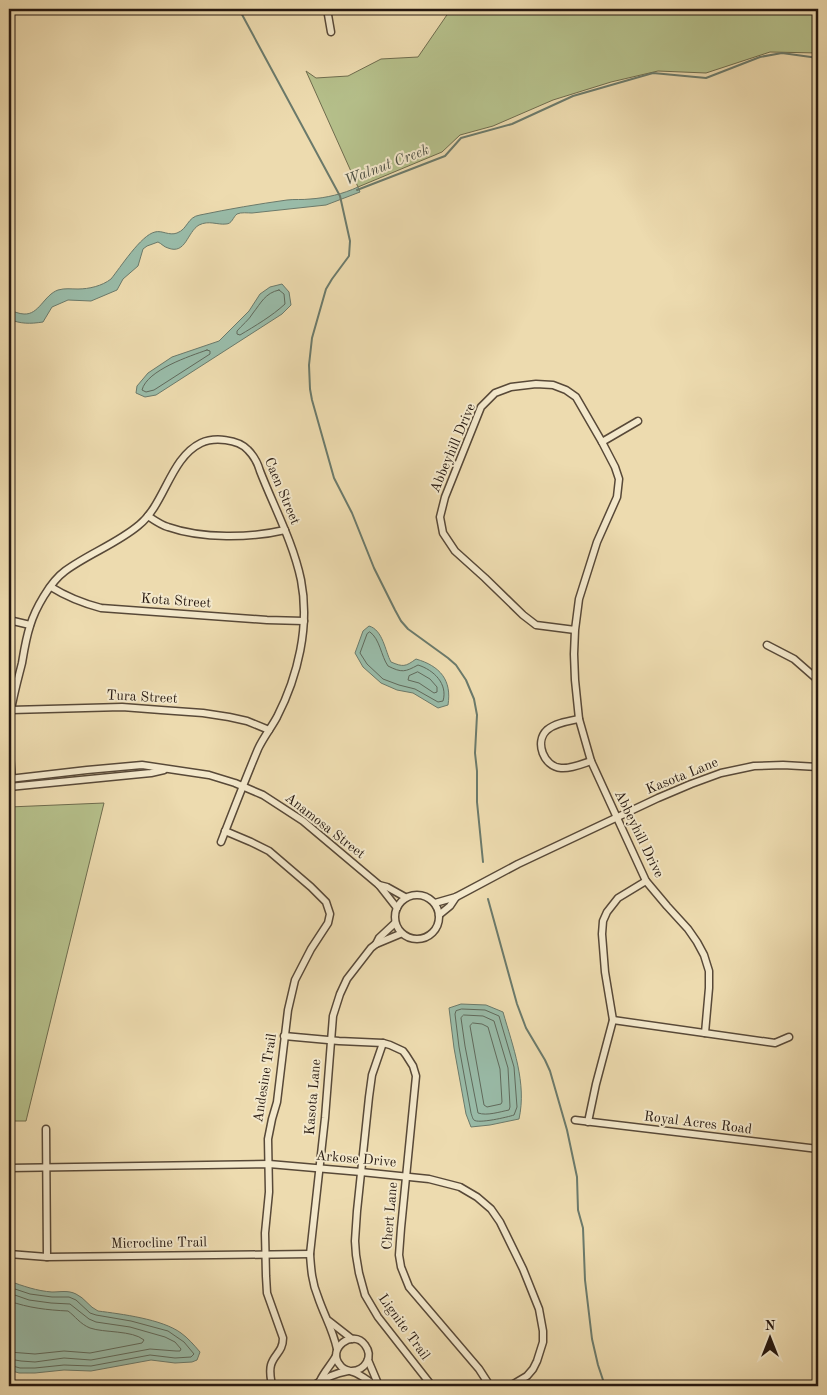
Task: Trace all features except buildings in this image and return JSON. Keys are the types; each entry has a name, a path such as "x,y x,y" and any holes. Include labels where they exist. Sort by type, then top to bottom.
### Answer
{"street":[{"path":"327,9 332,32"},
{"name":"Abbeyhill Drive","path":"574,630 536,625 523,616 455,551 442,533 440,517 445,497 481,407 495,393 511,387 536,384 552,385 566,390 576,397 602,442 619,479 617,497 597,542 579,598 574,630 575,680 580,719 591,761 646,881 688,929 698,942 704,955 709,971 705,1033"},
{"path":"602,442 638,421"},
{"name":"Caen Street","path":"9,724 30,625 50,587 63,572 142,524 179,464 201,443 211,440 225,440 248,449 257,462 298,567 304,606 304,621 297,664 289,689 259,747 221,842"},
{"path":"148,516 167,527 192,533 245,536 269,534 285,530"},
{"name":"Kota Street","path":"50,587 83,604 101,608 304,621"},
{"path":"9,620 30,625"},
{"path":"767,645 794,659 818,680"},
{"name":"Tura Street","path":"11,710 122,706 228,717 247,721 269,730"},
{"path":"580,719 555,725 546,731 542,738 541,748 544,758 551,765 560,768 591,761"},
{"path":"9,739 11,787"},
{"name":"Anamosa Street","path":"10,779 142,765 209,775 243,786 269,799 303,821 379,885 397,908"},
{"name":"Kasota Lane","path":"435,903 456,898 518,864 691,784 721,773 754,766 818,767"},
{"name":"Anamosa Street","path":"11,787 151,773 165,769"},
{"name":"Andesine Trail","path":"225,831 269,851 326,902 330,914 328,923 311,949 295,980 284,1036 277,1102 268,1139 269,1192 265,1233 268,1293 283,1338 283,1345 271,1363 272,1386"},
{"path":"588,1122 613,1020 605,972 602,934 603,921 606,912 618,898 646,881"},
{"name":"Anamosa Street","path":"379,885 406,897"},
{"path":"400,934 395,923 397,908 401,900 406,897 418,895 426,897 435,903 439,915"},
{"name":"Kasota Lane","path":"378,1386 340,1366 336,1356 337,1349 329,1321 315,1289 310,1254 325,1118 333,1016 340,994 352,972 371,948 400,934 411,939 430,936 437,926 439,915 456,898"},
{"name":"Kasota Lane","path":"376,944 379,938 395,923"},
{"path":"613,1020 776,1043 789,1037"},
{"name":"Chert Lane","path":"284,1036 330,1041 383,1043 403,1051 410,1060 416,1076 399,1255 404,1276 409,1286 479,1369 490,1386"},
{"name":"Lignite Trail","path":"383,1043 372,1075 361,1172 355,1241 359,1274 365,1295 378,1317 432,1386"},
{"name":"Royal Acres Road","path":"576,1120 818,1149"},
{"path":"46,1129 48,1257"},
{"name":"Arkose Drive","path":"9,1168 269,1164 406,1176 429,1179 460,1187 477,1197 491,1209 500,1222 523,1269 539,1310 543,1331 541,1352 533,1369 527,1376 510,1386"},
{"name":"Microcline Trail","path":"9,1254 48,1257 310,1254"},
{"name":"Kasota Lane","path":"329,1321 352,1339 364,1344 368,1351 368,1360 378,1386"},
{"path":"337,1349 343,1342 352,1339"},
{"path":"320,1381 336,1356"},
{"path":"313,1386 339,1373 356,1371 364,1367 368,1360"}],"green space":[{"path":"451,9 652,9 653,11 657,9 818,9 818,53 770,52 706,73 658,71 611,82 553,100 493,126 460,135 442,152 358,187 306,71 316,78 348,76 381,59 418,57"},
{"path":"104,803 26,1121 9,1121 9,807"}],"water":[{"path":"358,187 360,192 326,205 240,213 228,224 210,223 199,225 183,246 179,248 168,248 158,242 143,249 138,266 123,279 117,290 91,301 68,300 52,307 43,322 25,323 9,319 9,310 22,314 34,311 58,290 91,288 111,279 137,245 149,234 155,232 177,233 196,216 276,202 328,197"},
{"path":"282,284 289,292 291,305 282,314 156,395 145,397 136,393 137,386 148,373 172,357 219,341 249,311 260,294 270,287"},
{"path":"369,626 374,628 381,636 391,662 404,665 416,659 432,666 443,675 448,688 448,705 438,708 413,693 397,690 381,683 363,667 355,653 363,631"},
{"path":"461,1004 486,1005 503,1012 518,1065 521,1092 519,1119 471,1127 466,1114 449,1008"},
{"path":"9,1281 41,1291 73,1293 98,1311 141,1318 173,1328 181,1333 200,1352 197,1360 175,1363 151,1360 91,1371 64,1370 19,1373 9,1370"}],"waterway":[{"path":"239,9 340,196 350,241 349,256 326,289 312,338 309,365 312,400 334,478 352,513 374,568 395,610 408,629 456,665 466,680 474,699 477,715 475,753 477,802 483,862"},
{"name":"Walnut Creek","path":"357,190 445,156 461,138 512,124 573,96 653,73 706,78 760,57 782,53 818,58"},
{"path":"488,899 517,1004 526,1028 550,1071 567,1130 577,1177 578,1210 583,1228 585,1280 592,1339 605,1386"}]}
